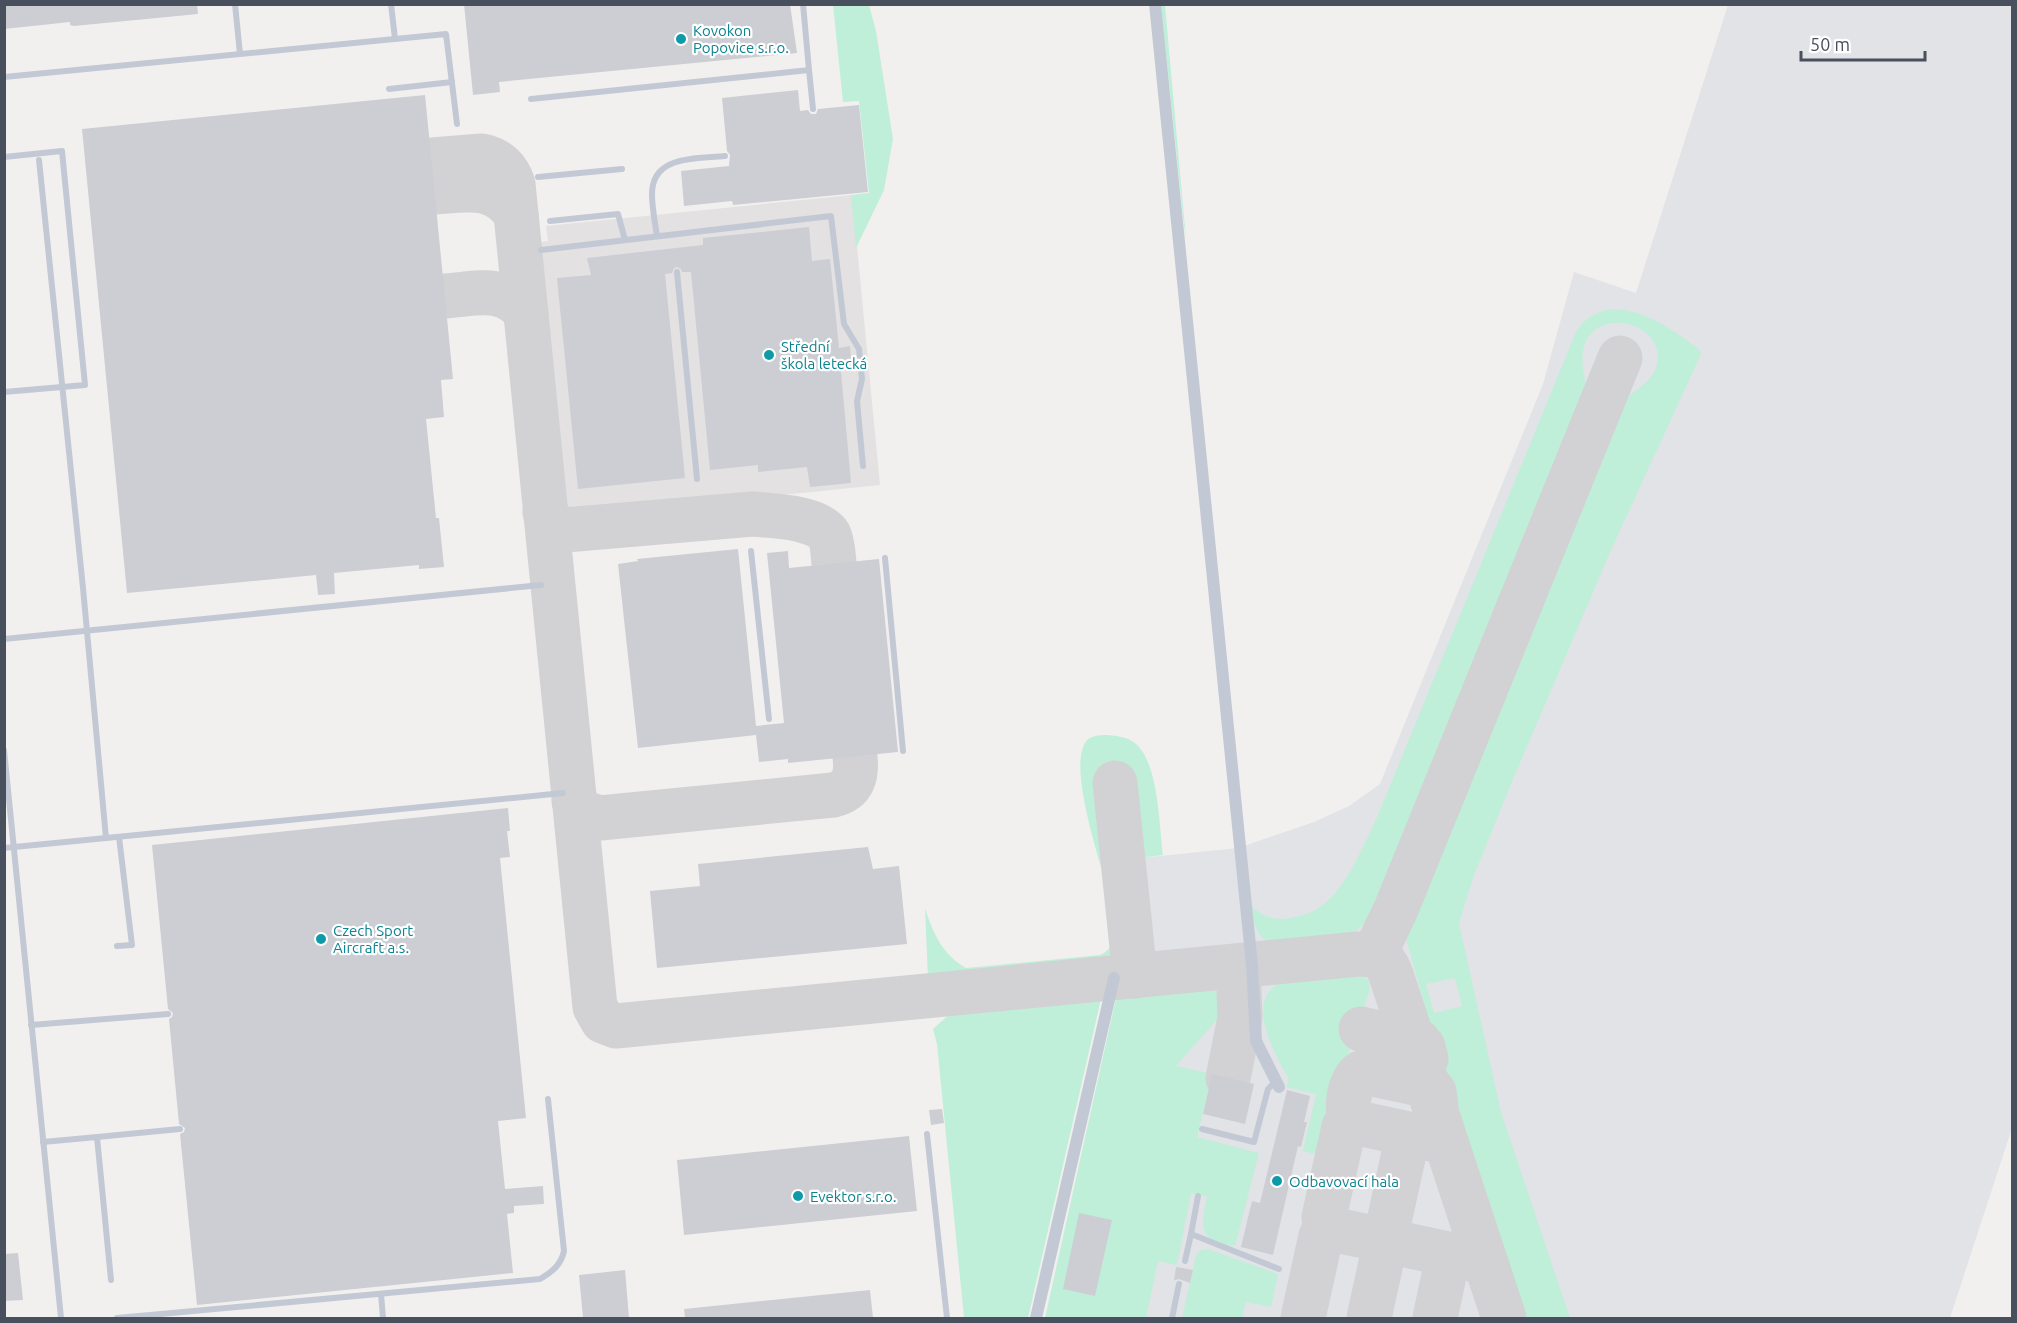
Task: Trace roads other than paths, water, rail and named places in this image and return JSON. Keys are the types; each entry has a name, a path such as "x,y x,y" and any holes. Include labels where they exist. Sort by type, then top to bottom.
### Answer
{"street":[{"path":"1155,4 1251,965 1254,1030 1261,1051 1278,1084"},
{"path":"1036,1318 1114,978"}],"lane":[{"path":"235,4 240,54"},
{"path":"392,4 395,39"},
{"path":"803,4 813,109"},
{"path":"4,77 446,34 457,123"},
{"path":"531,99 809,70"},
{"path":"389,89 452,82"},
{"path":"4,158 63,151 85,385 4,392"},
{"path":"657,236 652,194 657,174 664,166 677,161 725,156"},
{"path":"39,160 106,838"},
{"path":"538,177 622,169"},
{"path":"550,221 618,214 625,240"},
{"path":"541,250 831,216 844,324 859,349 862,379 857,400 863,466"},
{"path":"677,272 697,479"},
{"path":"751,552 769,719"},
{"path":"885,558 903,751"},
{"path":"4,639 541,585"},
{"path":"4,750 61,1318"},
{"path":"4,848 563,793"},
{"path":"117,946 132,945 119,837"},
{"path":"31,1025 168,1014"},
{"path":"1202,1129 1254,1142 1268,1089 1278,1084"},
{"path":"117,1318 154,1317 540,1279 556,1267 564,1251 549,1099"},
{"path":"42,1142 180,1129"},
{"path":"927,1134 947,1318"},
{"path":"97,1137 111,1280"},
{"path":"1185,1262 1198,1196"},
{"path":"1191,1234 1279,1269"},
{"path":"1172,1318 1179,1284"},
{"path":"381,1294 384,1318"}],"place":[{"name":"Kovokon Popovice s.r.o.","path":"681,39"},
{"name":"Střední škola letecká","path":"769,355"},
{"name":"Czech Sport Aircraft a.s.","path":"321,939"},
{"name":"Odbavovací hala","path":"1277,1181"},
{"name":"Evektor s.r.o.","path":"798,1196"}]}
